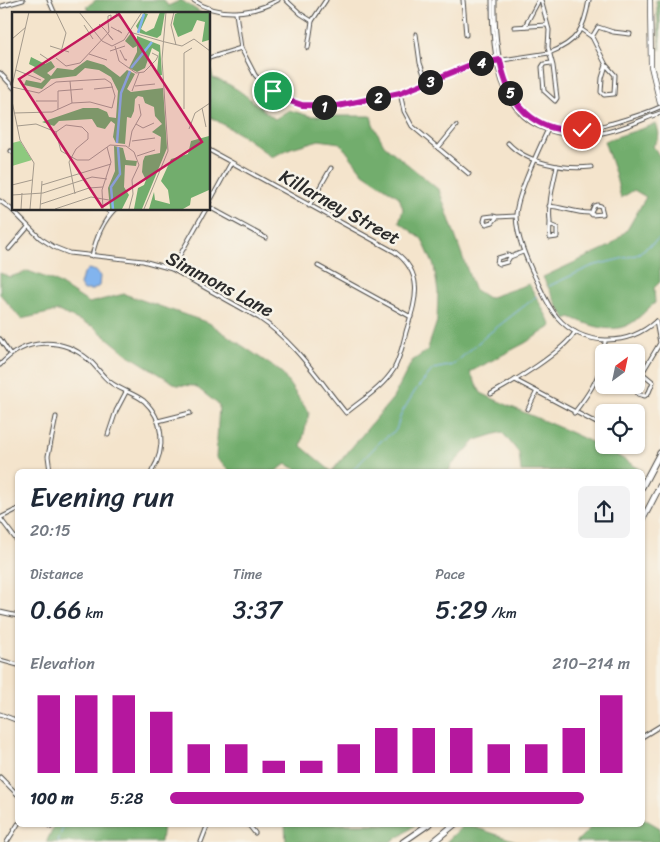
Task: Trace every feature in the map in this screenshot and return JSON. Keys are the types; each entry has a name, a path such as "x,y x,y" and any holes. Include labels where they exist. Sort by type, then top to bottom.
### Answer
{"highway":[{"path":"645,480 660,453"},
{"path":"645,516 660,486"},
{"path":"403,842 425,827"},
{"path":"433,842 451,827"}],"main road":[{"path":"650,0 651,66 660,105"}],"street":[{"path":"2,6 23,0"},
{"path":"49,0 53,12"},
{"path":"193,0 213,10 236,13 264,6 278,0"},
{"path":"286,0 312,21"},
{"path":"308,48 312,21 326,0"},
{"path":"463,0 466,35"},
{"path":"493,0 492,28 499,60 501,83 513,105 526,119 548,129 573,136 604,132 660,113"},
{"path":"540,0 549,33 549,53 557,89 555,101 544,91 542,67 544,64 551,63"},
{"path":"524,26 540,0"},
{"path":"236,13 241,48 255,75 273,91 292,102 311,106 338,106 400,93 468,66 549,53 567,44 582,30 589,0"},
{"path":"514,27 547,25"},
{"path":"592,37 598,27 613,32 630,34"},
{"path":"582,30 592,37 606,65 616,77 614,94 604,95 601,92 602,78 606,65"},
{"path":"416,34 420,63 427,83"},
{"path":"210,58 241,48"},
{"path":"0,73 12,86"},
{"path":"400,93 404,111 412,126 469,174"},
{"path":"548,129 590,129 622,120 660,105"},
{"path":"438,148 456,126"},
{"path":"548,129 517,204 516,216 523,252 551,308 562,322 574,332 605,341 629,337 658,321"},
{"path":"508,143 516,151 557,166 591,167"},
{"name":"Killarney Street","path":"210,151 395,252 411,271 416,289 416,302 395,368 380,386 346,413"},
{"path":"210,202 232,163"},
{"path":"550,225 549,206 557,166"},
{"path":"308,206 331,168"},
{"name":"Simmons Lane","path":"0,201 11,209 40,238 54,247 92,256 143,261 172,269 270,326 289,342 346,413"},
{"path":"549,206 565,208 580,213 591,213"},
{"path":"210,207 266,238"},
{"path":"107,210 111,213"},
{"path":"92,256 98,235 114,210"},
{"path":"172,269 206,210"},
{"path":"497,217 516,216"},
{"path":"9,249 28,227"},
{"path":"510,257 523,252"},
{"path":"318,266 411,317"},
{"path":"645,368 659,346 658,321"},
{"path":"491,394 515,380 566,344 574,332"},
{"path":"0,339 10,354"},
{"path":"0,365 10,354 37,344 57,344 79,353 89,360 108,381 144,401 150,408 158,421 161,445 160,455 153,469"},
{"path":"642,373 653,382 650,392 645,396 638,394 636,390 642,373"},
{"path":"515,380 595,424"},
{"path":"574,413 595,381"},
{"path":"108,435 116,411 126,392"},
{"path":"528,409 536,393"},
{"path":"158,421 190,413"},
{"path":"50,469 48,456 56,417"},
{"path":"15,510 0,518 15,538"},
{"path":"0,612 15,615"},
{"path":"0,660 15,663"},
{"path":"0,714 15,720"},
{"path":"645,735 660,726"},
{"path":"0,777 15,793"},
{"path":"8,842 16,827"},
{"path":"201,842 207,827"},
{"path":"251,827 255,832"}],"green space":[{"path":"96,0 164,0 168,6 181,0 200,12 90,12 86,7"},
{"path":"656,0 660,0 660,50"},
{"path":"210,67 213,78 238,90 275,119 289,110 310,116 371,116 384,145 439,190 474,289 488,298 529,284 552,326 525,343 470,372 481,393 595,444 595,454 614,454 639,469 521,469 519,453 502,432 476,440 450,469 334,469 393,398 412,361 427,351 437,321 438,292 434,266 422,239 399,222 403,209 399,197 363,173 340,143 319,140 291,148 272,157 246,138 210,117"},
{"path":"656,124 659,135 653,146 660,157 660,282 654,288 655,303 637,319 621,328 604,328 570,317 566,319 543,277 610,246 627,230 646,197 634,190 621,198 604,141"},
{"path":"28,271 55,281 89,303 124,294 209,323 281,372 309,413 301,446 329,469 296,469 286,464 279,469 228,469 216,458 219,405 195,386 177,385 127,354 94,327 58,311 21,319 0,294 0,273 10,277"},
{"path":"645,819 660,828 660,842 576,842 591,827 645,827"},
{"path":"54,827 163,827 161,842 46,842"},
{"path":"285,827 412,827 390,842 286,842"},
{"path":"462,827 474,827 519,842 446,842"}],"water":[{"path":"88,269 96,271 100,276 99,286 93,290 83,290 80,285 83,274"}],"waterway":[{"path":"549,286 592,266 636,255 660,238"},
{"path":"354,469 381,441 396,430 401,414 415,391 433,369 453,365 487,335 537,296"},
{"path":"58,842 63,827"}],"route":[{"path":"273,91 287,100 302,105 338,106 400,93 468,66 500,60 504,78 514,100 529,116 558,130 582,130"}]}
